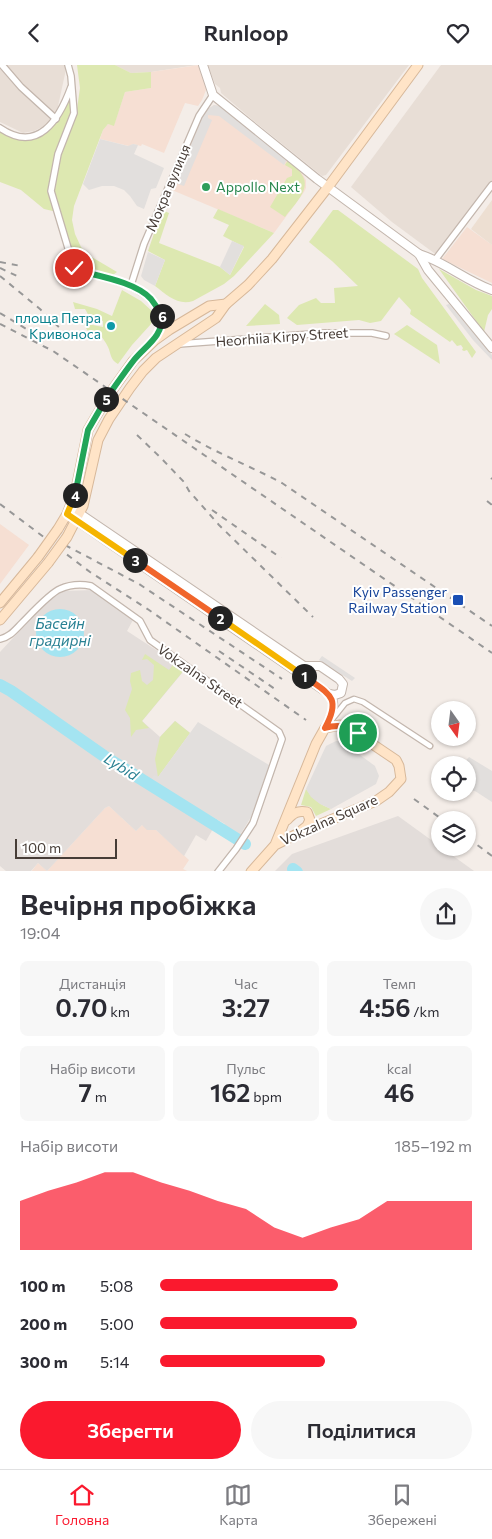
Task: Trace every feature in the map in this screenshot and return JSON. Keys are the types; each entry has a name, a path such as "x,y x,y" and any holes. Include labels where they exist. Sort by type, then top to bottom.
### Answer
{"main road":[{"path":"0,620 48,563 67,537 78,517 91,476 98,440 109,419 130,388 150,363 216,318 226,304 248,285 272,259 418,65"},
{"path":"0,603 38,557 69,510 79,479 88,430 120,379 138,355 155,340 209,307 226,304"},
{"name":"Vokzalna Square","path":"328,724 340,725 350,729 396,760 402,779 376,801 275,845 315,747 328,724"},
{"path":"284,824 297,811 307,812 310,821 299,833"},
{"path":"251,871 275,845"}],"street":[{"path":"2,65 21,87 56,119"},
{"path":"68,65 74,113 58,154 51,191 74,268 131,285 151,299 162,316 162,325 155,340"},
{"path":"203,65 213,95 328,187 418,254 435,260 467,280 492,290"},
{"path":"0,128 11,135 27,137 42,133 56,119 72,85"},
{"name":"Мокра вулиця","path":"131,285 143,247 199,116 213,95"},
{"path":"435,260 492,185"},
{"path":"418,254 428,270 492,348"},
{"name":"Heorhiia Kirpy Street","path":"177,344 325,333 372,333 386,337"},
{"path":"69,510 328,694 334,703 328,724"},
{"path":"78,517 304,666 320,666 341,681 343,687 341,693 335,695 328,694"},
{"name":"Vokzalna Street","path":"0,639 13,633 59,589 83,585 90,586 140,621 150,640 280,732 282,739 252,823 236,849 218,871"},
{"path":"310,667 307,675 310,680"},
{"name":"Vokzalna Square","path":"328,724 345,703 354,699 363,702 430,746"}],"shaded area":[{"path":"0,65 66,65 57,111 48,124 34,131 23,133 0,122"},
{"path":"115,65 197,65 131,73"},
{"path":"199,65 206,84 206,90 198,106 185,103 164,153 142,144 141,146 133,144 129,146 100,139 103,130 108,124 114,125 125,92 151,88 151,72"},
{"path":"208,65 409,65 326,175 322,176 221,93 220,88 215,84"},
{"path":"441,65 492,65 492,184 438,256 392,222 351,187"},
{"path":"214,105 220,106 287,159 300,170 306,180 304,192 274,233 172,190 205,111"},
{"path":"214,105 224,107 287,159 284,165 219,116 208,115 208,118 212,120 184,186 175,183 205,111"},
{"path":"100,139 128,146 138,145 134,154 164,168 156,188 151,189 144,209 137,206 124,190 114,186 102,186 89,190 83,184"},
{"path":"492,200 492,245 471,229"},
{"path":"467,227 492,245 492,283 442,259"},
{"path":"232,241 244,246 230,275 220,267"},
{"path":"148,252 165,260 155,286 144,280 141,276"},
{"path":"449,304 492,355 492,360 473,340 446,305"},
{"path":"0,524 29,545 0,584"},
{"path":"93,590 133,620 127,631 173,661 182,673 142,721 160,737 175,721 190,733 158,777 158,786 218,820 206,841 196,835 184,856 156,830 147,830 142,825 136,831 109,806 105,808 47,871 38,863 31,871 6,871 0,866 0,652 47,602 63,591"},
{"path":"322,656 355,678 352,681 319,660"},
{"path":"198,722 269,765 251,817 240,835 224,827 225,824 150,781 154,775 158,777"},
{"path":"336,741 341,741 375,766 379,776 376,784 331,809 311,797 306,789 326,746"},
{"path":"476,761 492,771 492,802 476,792"},
{"path":"109,806 136,831 142,825 156,830 189,860 183,869 187,871 47,871 105,808"},
{"path":"398,816 431,840 431,856 453,856 474,871 275,871 292,854"},
{"path":"38,863 47,871 32,871"}],"green space":[{"path":"77,65 115,65 131,73 151,72 151,88 125,92 114,126 108,124 103,130 74,206 72,220 75,234 81,247 90,256 117,272 110,277 77,266 53,191 60,157 76,116 80,88"},
{"path":"72,85 74,113 58,154 51,191 57,212 44,209 21,190 0,182 0,128 27,137 42,133 56,119"},
{"path":"288,160 301,173 305,186 300,197 285,217 270,207 287,178 292,176 292,169 285,165"},
{"path":"218,209 274,233 234,276 224,284 193,301 182,302 173,299 155,286 165,260 148,251 162,210 169,213 159,243 220,267 230,275 244,247 223,236 229,225 213,218"},
{"path":"333,210 338,210 418,269 422,278 476,352 472,358 467,350 462,350 461,345 457,346 452,340 450,342 410,314 411,310 399,297 381,321 370,323 359,320 297,325 287,318 299,305 316,298 321,303 335,303 334,288 358,286 309,242"},
{"path":"439,269 476,290 492,296 492,309 488,315 484,332"},
{"name":"площа Петра Кривоноса","path":"122,290 141,301 153,312 154,317 151,324 118,364 112,358 107,345 99,333 89,333 83,323 103,327 103,321 90,318 85,309 75,309 73,302 97,309 112,316"},
{"path":"265,304 279,315 280,324 246,326"},
{"path":"407,325 437,345 440,364 394,334"},
{"path":"145,654 169,670 175,662 185,669 142,721 149,728 136,730 131,737 130,718 125,710 132,689 131,673 140,670 142,681 147,685 153,680 154,665 147,659 142,660"},
{"path":"175,721 190,733 158,777 155,759 160,737"},
{"path":"306,789 317,801 331,809 316,816 311,807 301,805"}],"water":[{"name":"Басейн градирні","path":"55,609 65,609 74,613 80,619 83,624 83,642 74,653 65,657 55,657 46,653 40,647 36,638 36,628 40,619 46,613"}],"waterway":[{"name":"Lybid","path":"0,685 104,756 245,844"}],"railway":[{"path":"0,262 21,266"},
{"path":"0,268 17,276"},
{"path":"0,276 40,309 66,334"},
{"path":"0,313 33,333"},
{"path":"0,324 53,351 492,653"},
{"path":"185,434 282,483 492,626"},
{"path":"137,435 184,482 189,491 219,525 313,617"},
{"path":"487,501 492,505"},
{"path":"0,504 90,572 149,610 306,720"},
{"path":"212,510 281,558"},
{"path":"65,545 139,584 282,679"},
{"path":"219,651 275,689"},
{"path":"414,799 431,811"},
{"path":"476,844 492,856"}],"place":[{"name":"Appollo Next","path":"206,187"},
{"name":"площа Петра Кривоноса","path":"111,326"},
{"name":"Kyiv Passenger Railway Station","path":"458,600"}],"route":[{"path":"74,268 119,283 131,285 143,292 151,299 162,316 162,325 155,340 133,361 93,420 86,438 75,494 67,514 328,694 334,703 332,714 325,728 340,725 358,733"}]}
